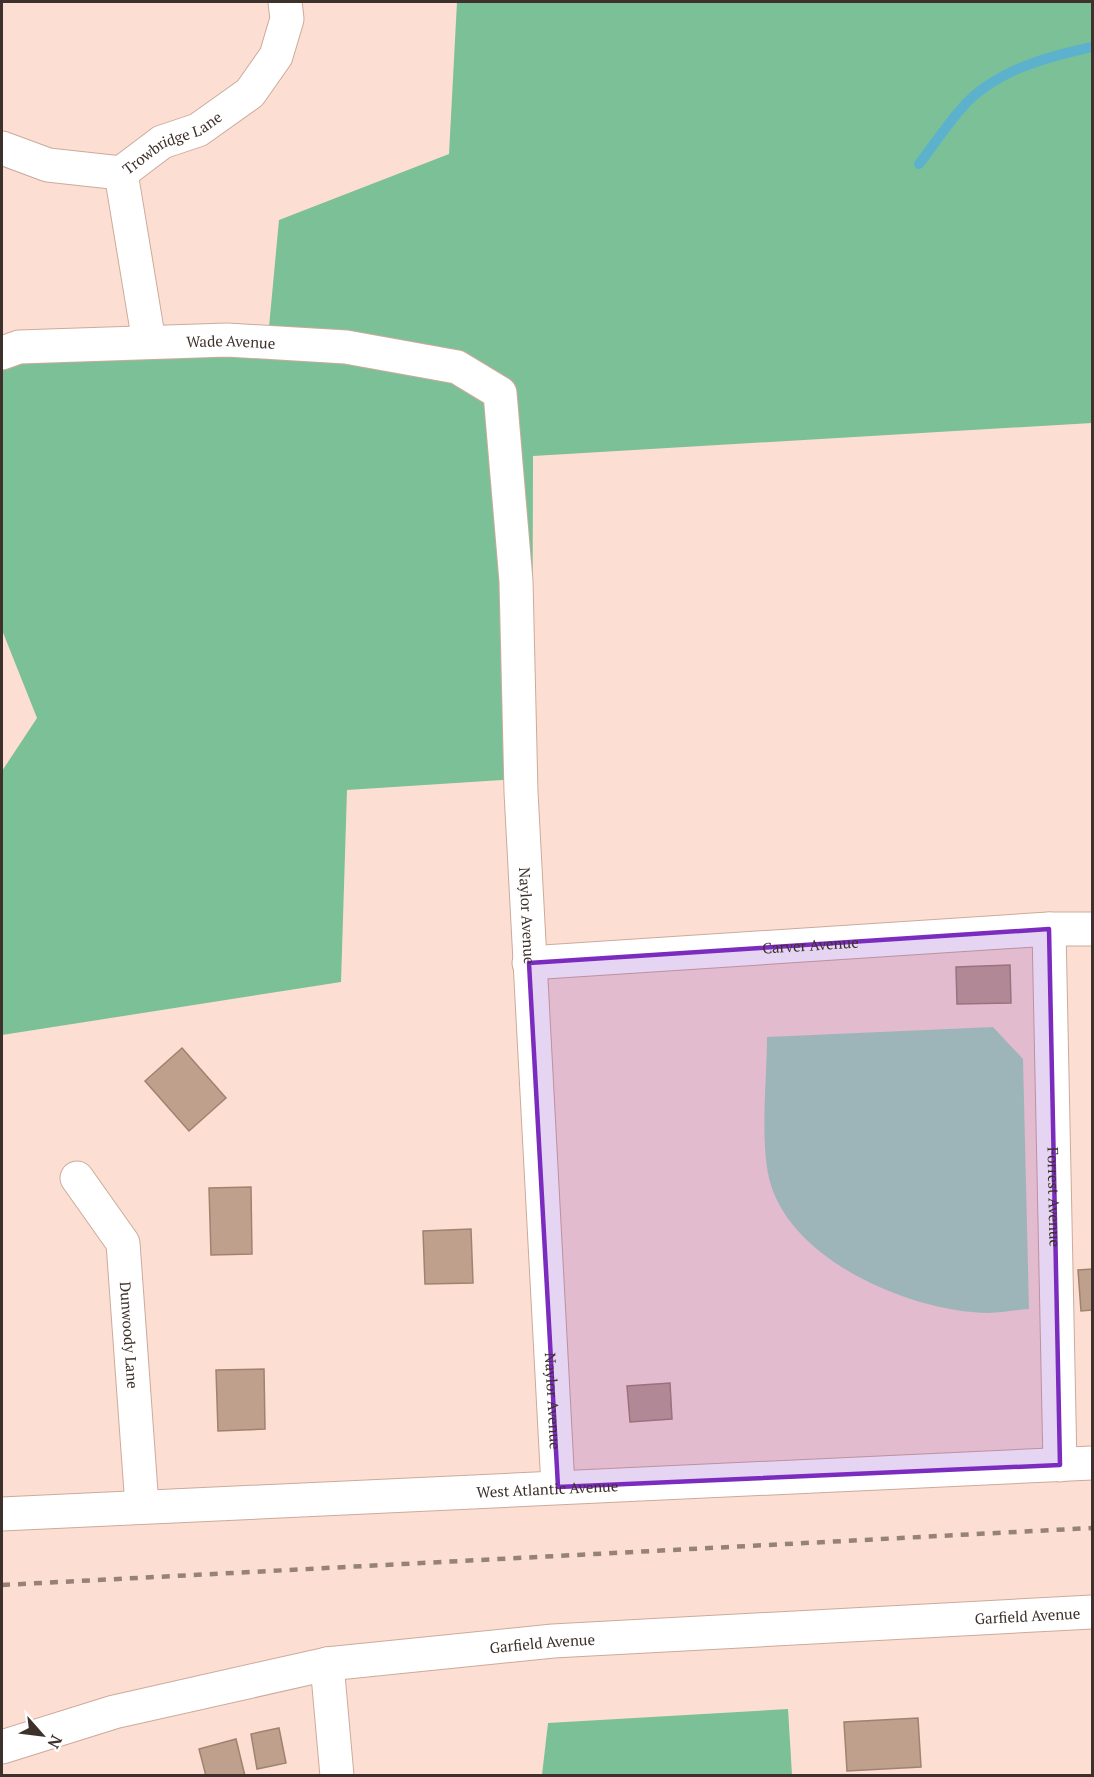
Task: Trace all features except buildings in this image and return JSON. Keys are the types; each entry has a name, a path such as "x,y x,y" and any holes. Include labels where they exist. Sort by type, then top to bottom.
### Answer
{"street":[{"name":"Trowbridge Lane","path":"149,342 121,174 162,142 198,130 250,93 276,56 287,20 285,2"},
{"path":"2,148 48,165 121,174"},
{"name":"Wade Avenue","path":"2,353 19,347 227,340 346,347 457,367"},
{"name":"Naylor Avenue","path":"457,367 500,393 516,581 529,963 558,1487"},
{"name":"Carver Avenue","path":"529,963 1049,929 1092,929"},
{"name":"Forrest Avenue","path":"1049,929 1060,1465"},
{"name":"Dunwoody Lane","path":"78,1178 123,1243 142,1506"},
{"name":"West Atlantic Avenue","path":"2,1514 1092,1463"},
{"name":"Garfield Avenue","path":"2,1747 114,1712 327,1664 553,1641 1092,1612"},
{"path":"327,1664 337,1776"}],"highlighted area":[{"path":"1049,929 1060,1465 558,1487 529,963"}],"green space":[{"path":"457,2 1092,2 1092,423 533,456 532,778 347,790 341,982 2,1035 2,771 37,718 2,630 2,362 269,327 279,220 449,154"},
{"path":"993,1027 1023,1059 1029,1309 988,1313 957,1310 924,1303 890,1291 857,1276 826,1256 800,1234 781,1207 769,1178 765,1145 765,1108 767,1037"},
{"path":"788,1709 792,1775 542,1775 548,1723"}],"waterway":[{"path":"919,164 961,109 988,85 1004,75 1039,61 1092,47"}],"railway":[{"path":"2,1585 1092,1528"}]}
